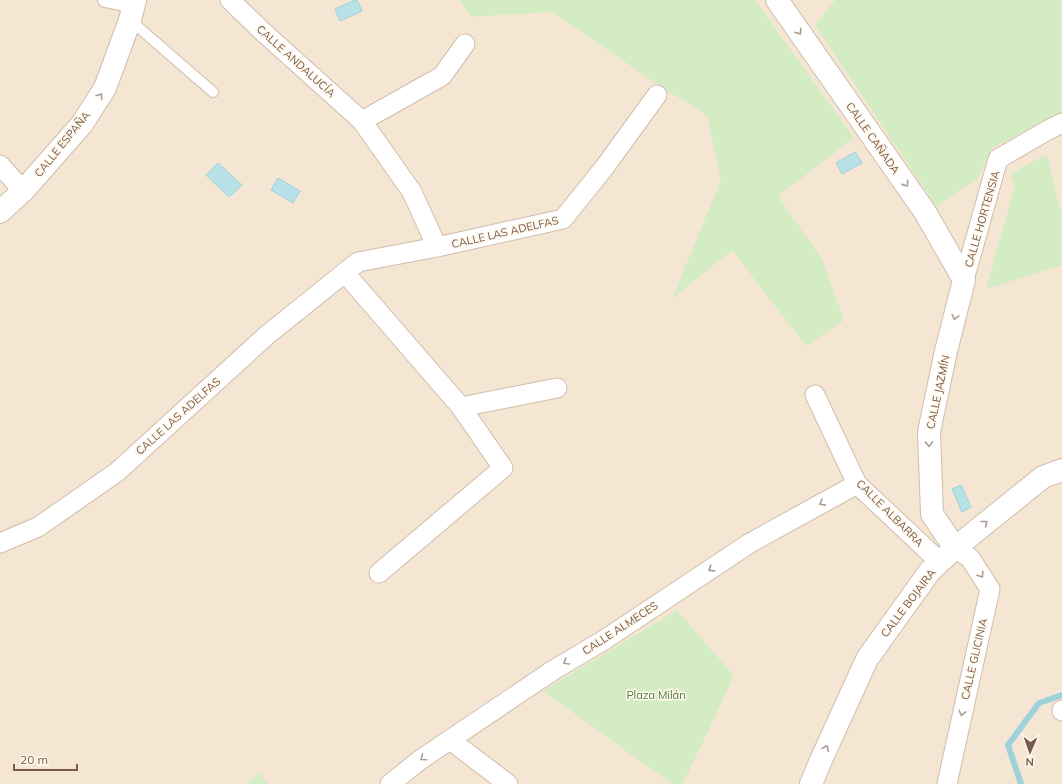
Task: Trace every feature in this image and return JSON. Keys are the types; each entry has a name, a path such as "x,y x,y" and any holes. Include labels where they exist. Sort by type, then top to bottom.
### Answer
{"street":[{"path":"104,0 133,8"},
{"name":"CALLE ANDALUCÍA","path":"230,0 262,31 362,121 412,192 437,247"},
{"name":"CALLE CAÑADA","path":"777,0 925,212 964,280"},
{"name":"CALLE ESPAÑA","path":"0,212 23,192 82,124 105,88 133,8"},
{"path":"362,121 442,76 465,44"},
{"name":"CALLE LAS ADELFAS","path":"0,543 38,526 117,472 267,335 358,262 563,220 604,168 657,95"},
{"name":"CALLE HORTENSIA","path":"964,280 998,159 1062,123"},
{"path":"0,166 23,192"},
{"path":"345,273 461,407 503,468 379,573"},
{"name":"CALLE JAZMÍN","path":"947,555 932,514 929,432 946,351 964,280"},
{"path":"461,407 557,388"},
{"name":"CALLE ALBARRA","path":"815,395 856,484 947,555"},
{"name":"CALLE BOJAIRA","path":"811,784 867,659 930,571 947,555 1043,477 1062,470"},
{"name":"CALLE ALMECES","path":"390,784 420,760 552,671 604,640 750,543 856,484"},
{"name":"CALLE GLICINIA","path":"947,555 970,558 990,589 947,784"},
{"path":"450,740 508,784"}],"lane":[{"path":"133,8 213,92"}],"shaded area":[{"path":"0,0 1062,0 1062,784 0,784"}],"green space":[{"path":"460,0 755,0 854,138 778,196 822,259 844,320 806,346 732,250 672,299 721,180 707,115 669,92 552,12 471,17"},
{"path":"835,0 1062,0 1062,114 992,148 978,178 936,206 815,25"},
{"path":"1047,154 1062,218 1062,259 1059,261 1062,265 986,289 1015,185 1010,174"},
{"name":"Plaza Milán","path":"677,610 734,676 683,784 672,784 543,691"},
{"path":"259,773 268,784 246,784"}],"water":[{"path":"357,0 362,11 340,21 335,9"},
{"path":"855,152 862,163 842,174 836,163"},
{"path":"218,163 242,185 229,197 206,175"},
{"path":"278,178 300,191 293,203 271,190"},
{"path":"961,485 971,507 962,512 952,489"}],"waterway":[{"path":"1021,784 1008,745 1039,703 1062,695"}]}
